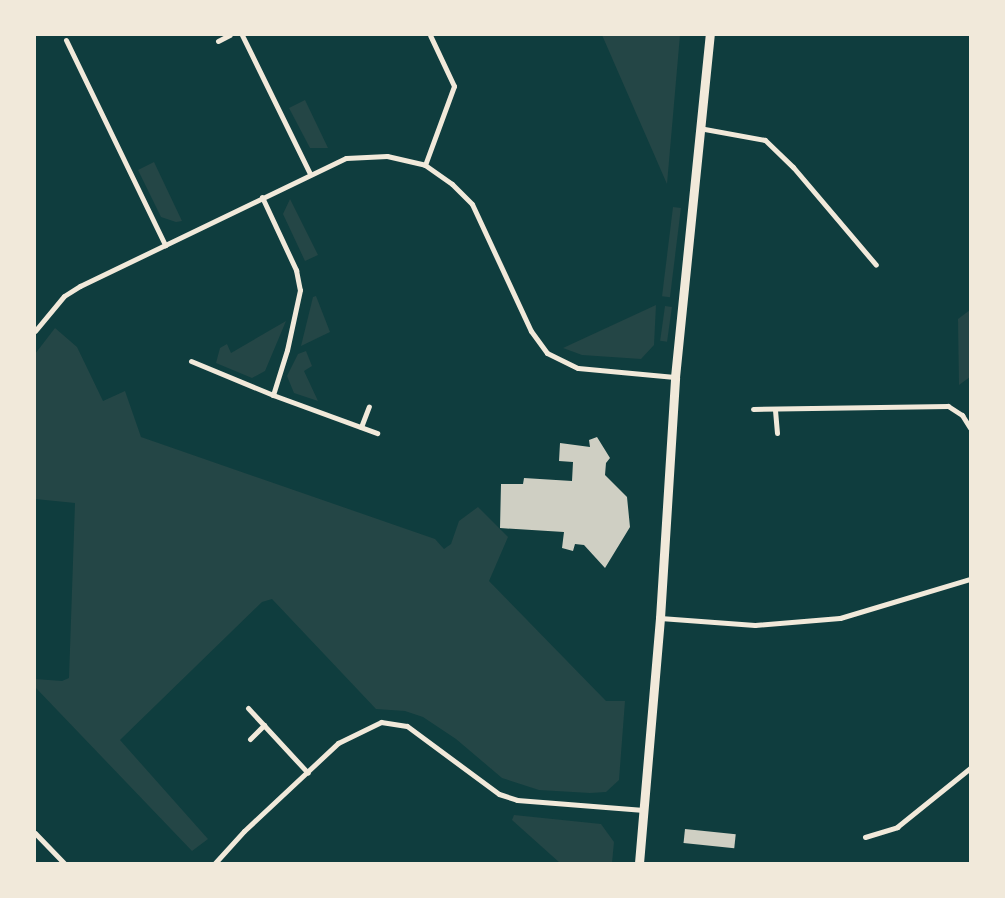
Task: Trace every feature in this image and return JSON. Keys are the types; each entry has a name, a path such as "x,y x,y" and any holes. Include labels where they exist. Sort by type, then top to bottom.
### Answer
{"street":[{"path":"218,41 230,35"},
{"path":"242,35 310,174"},
{"path":"425,165 454,86 430,35"},
{"path":"639,863 660,618 675,377 698,128 710,35"},
{"path":"66,40 165,245"},
{"path":"698,128 765,140 793,168 876,265"},
{"path":"35,331 64,296 165,245 346,158 388,156 425,165 452,184 472,204 531,331 547,353 578,368 675,377"},
{"path":"262,197 296,270 300,290 287,350 273,395"},
{"path":"191,361 273,395 377,433"},
{"path":"361,427 369,406"},
{"path":"753,409 948,406 962,415 970,428"},
{"path":"775,410 776,433"},
{"path":"660,618 755,625 840,618 970,580"},
{"path":"248,708 308,773"},
{"path":"217,863 244,831 338,743 381,722 406,726 499,794 517,800 645,810"},
{"path":"250,739 264,725"},
{"path":"865,837 896,827 970,768"},
{"path":"35,833 64,863"}],"shaded area":[{"path":"602,35 680,35 667,184"},
{"path":"305,100 328,148 310,148 289,108"},
{"path":"154,162 182,221 176,222 161,217 138,170"},
{"path":"290,199 318,255 305,261 283,214"},
{"path":"673,207 681,208 670,297 662,296"},
{"path":"316,296 330,332 301,346 313,297"},
{"path":"656,305 654,345 641,359 582,355 563,348"},
{"path":"665,306 672,307 667,342 660,341"},
{"path":"970,310 970,377 959,385 958,319"},
{"path":"286,321 265,371 252,378 216,363 220,348 227,344 231,353"},
{"path":"55,328 77,347 103,401 125,391 141,437 435,539 444,549 451,544 459,521 478,507 508,537 489,581 606,701 625,701 619,780 606,792 590,793 539,790 502,778 456,739 423,717 405,711 376,709 272,599 262,602 120,740 208,839 192,851 35,687 35,679 62,681 69,678 75,503 35,499 35,354"},
{"path":"306,351 312,366 304,371 318,401 294,393 287,376 298,354"},
{"path":"514,815 601,824 614,842 612,863 560,863 512,820"}],"building":[{"path":"597,437 610,458 606,463 605,475 627,497 630,527 605,568 584,545 575,544 573,551 562,548 564,532 500,528 501,484 523,484 524,478 572,481 573,462 559,461 560,443 590,447 589,440"},
{"path":"685,829 736,834 734,848 684,843"}]}
